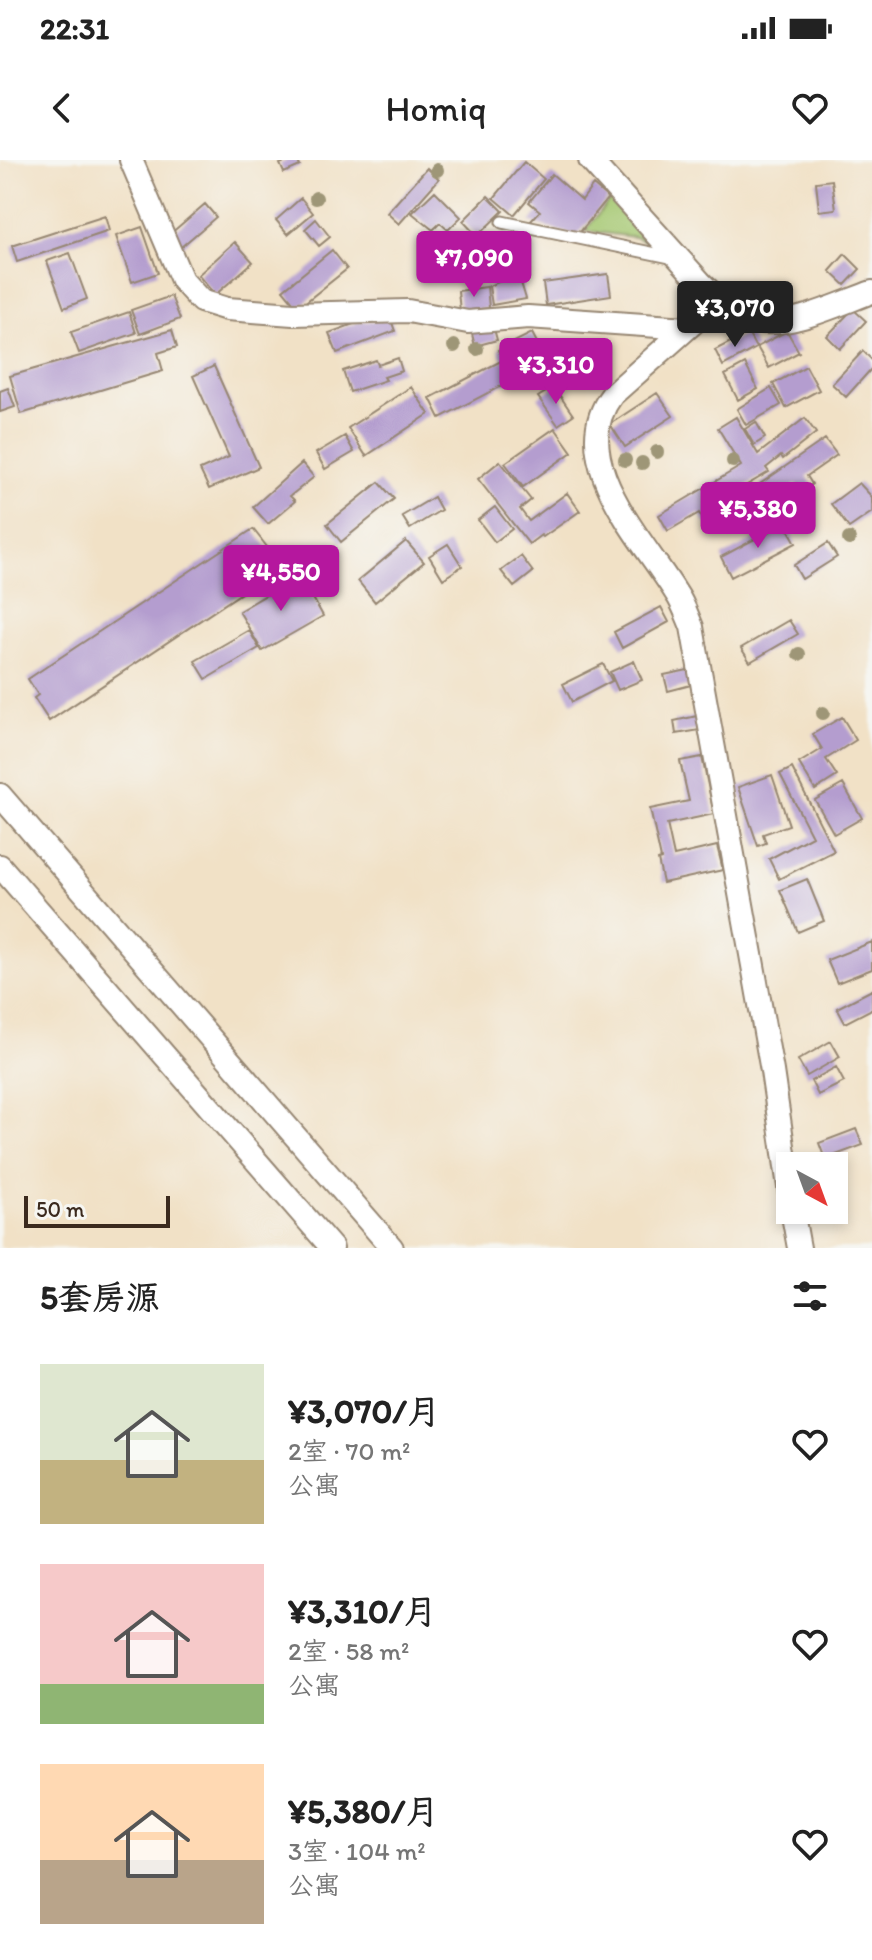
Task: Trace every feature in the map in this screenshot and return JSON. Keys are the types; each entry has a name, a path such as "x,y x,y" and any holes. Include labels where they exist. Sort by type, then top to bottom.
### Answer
{"street":[{"path":"131,160 182,280 195,296 213,306 293,314 408,311 468,322 528,317 687,328"},
{"path":"590,160 719,300 747,318 785,321 872,292"},
{"path":"719,300 631,376 602,409 596,425 597,456 615,499 679,596 692,627 784,1152"},
{"path":"0,795 392,1248"},
{"path":"0,866 332,1248"},
{"path":"795,1224 799,1248"}],"lane":[{"path":"502,222 679,259"}],"green space":[{"path":"610,199 646,242 635,237 585,231"}],"building":[{"path":"297,160 300,166 284,173 280,164"},
{"path":"524,162 544,179 514,215 494,198"},
{"path":"427,168 439,179 399,224 387,213"},
{"path":"552,174 582,200 593,185 608,198 577,236 530,222 540,211 529,202"},
{"path":"832,180 836,209 819,211 816,182"},
{"path":"435,191 461,217 448,230 440,223 433,230 412,213"},
{"path":"488,196 503,211 477,236 463,221"},
{"path":"301,198 313,213 288,234 276,220"},
{"path":"205,204 216,217 181,247 170,234"},
{"path":"105,216 109,231 17,262 12,246"},
{"path":"316,219 330,237 319,246 305,229"},
{"path":"142,227 158,273 132,282 116,236"},
{"path":"508,235 510,259 478,261 477,238"},
{"path":"512,235 526,237 526,251 513,251"},
{"path":"235,242 253,262 215,295 198,275"},
{"path":"332,250 347,269 298,308 283,290"},
{"path":"70,253 87,299 64,308 47,261"},
{"path":"845,254 860,269 845,285 830,271"},
{"path":"518,273 526,299 492,305 489,286"},
{"path":"608,274 611,295 546,305 543,283"},
{"path":"487,287 489,308 460,311 458,291"},
{"path":"171,296 180,319 140,334 131,310"},
{"path":"853,309 866,321 840,349 827,336"},
{"path":"129,312 136,333 79,353 71,332"},
{"path":"391,320 395,331 337,353 329,333 359,322"},
{"path":"493,325 497,340 475,346 471,330"},
{"path":"172,330 177,347 158,353 163,371 21,414 10,376"},
{"path":"787,331 799,352 769,368 757,347"},
{"path":"532,333 547,362 440,418 430,398 503,360 498,350"},
{"path":"748,333 756,348 723,366 715,350"},
{"path":"863,351 872,360 872,368 846,397 832,384"},
{"path":"398,358 402,371 350,392 343,371 376,360 378,365"},
{"path":"745,364 758,389 738,400 725,375"},
{"path":"214,366 259,467 209,489 200,470 229,457 193,376"},
{"path":"806,366 819,390 786,408 773,384"},
{"path":"411,387 429,414 366,456 348,428"},
{"path":"554,387 573,415 558,425 538,397"},
{"path":"8,388 15,407 0,412 0,391"},
{"path":"771,388 781,405 746,425 737,409"},
{"path":"657,393 673,416 625,447 610,424"},
{"path":"736,417 758,454 805,418 816,433 766,468 769,472 718,502 725,513 706,524 699,513 668,531 659,515 741,466 718,428"},
{"path":"756,422 765,438 754,445 745,429"},
{"path":"555,428 572,452 523,487 505,463"},
{"path":"345,436 354,452 325,469 316,453"},
{"path":"825,439 837,455 807,476 812,484 802,492 796,484 782,494 788,502 778,509 760,484"},
{"path":"500,461 531,500 520,509 529,521 567,493 580,511 529,544 478,479"},
{"path":"302,463 314,477 290,496 295,501 268,524 253,507"},
{"path":"379,482 394,499 341,542 327,524"},
{"path":"859,483 872,497 872,512 849,528 831,504"},
{"path":"434,497 441,510 410,529 402,516"},
{"path":"495,507 512,529 495,542 478,520"},
{"path":"785,523 796,543 731,577 721,557"},
{"path":"253,529 282,566 49,721 34,698 38,695 28,679"},
{"path":"406,541 424,562 375,602 358,581"},
{"path":"828,543 837,557 802,579 794,565"},
{"path":"448,544 462,566 443,579 429,556"},
{"path":"521,556 533,572 514,587 501,571"},
{"path":"300,575 323,616 262,651 239,611"},
{"path":"661,607 669,622 622,648 614,632"},
{"path":"789,620 798,634 750,662 741,648"},
{"path":"249,630 259,648 206,679 195,661"},
{"path":"634,661 642,680 618,690 610,672"},
{"path":"603,664 612,681 572,702 563,684"},
{"path":"688,670 691,685 668,691 664,675"},
{"path":"697,716 700,730 676,734 674,721"},
{"path":"842,717 856,740 826,759 837,776 815,790 799,763 822,749 813,734"},
{"path":"702,757 714,814 667,824 674,856 717,846 723,870 663,883 650,809 689,801 680,761"},
{"path":"792,768 834,851 779,879 769,859 812,836 780,774"},
{"path":"772,775 789,825 763,834 766,843 758,846 738,787"},
{"path":"843,784 862,818 834,834 815,800"},
{"path":"807,879 824,921 798,932 780,890"},
{"path":"872,942 872,969 837,983 827,960"},
{"path":"872,990 872,1009 845,1023 837,1008"},
{"path":"831,1041 840,1057 807,1076 798,1060"},
{"path":"836,1067 844,1082 818,1095 811,1081"},
{"path":"856,1129 863,1145 844,1152 822,1152 819,1143"}]}
